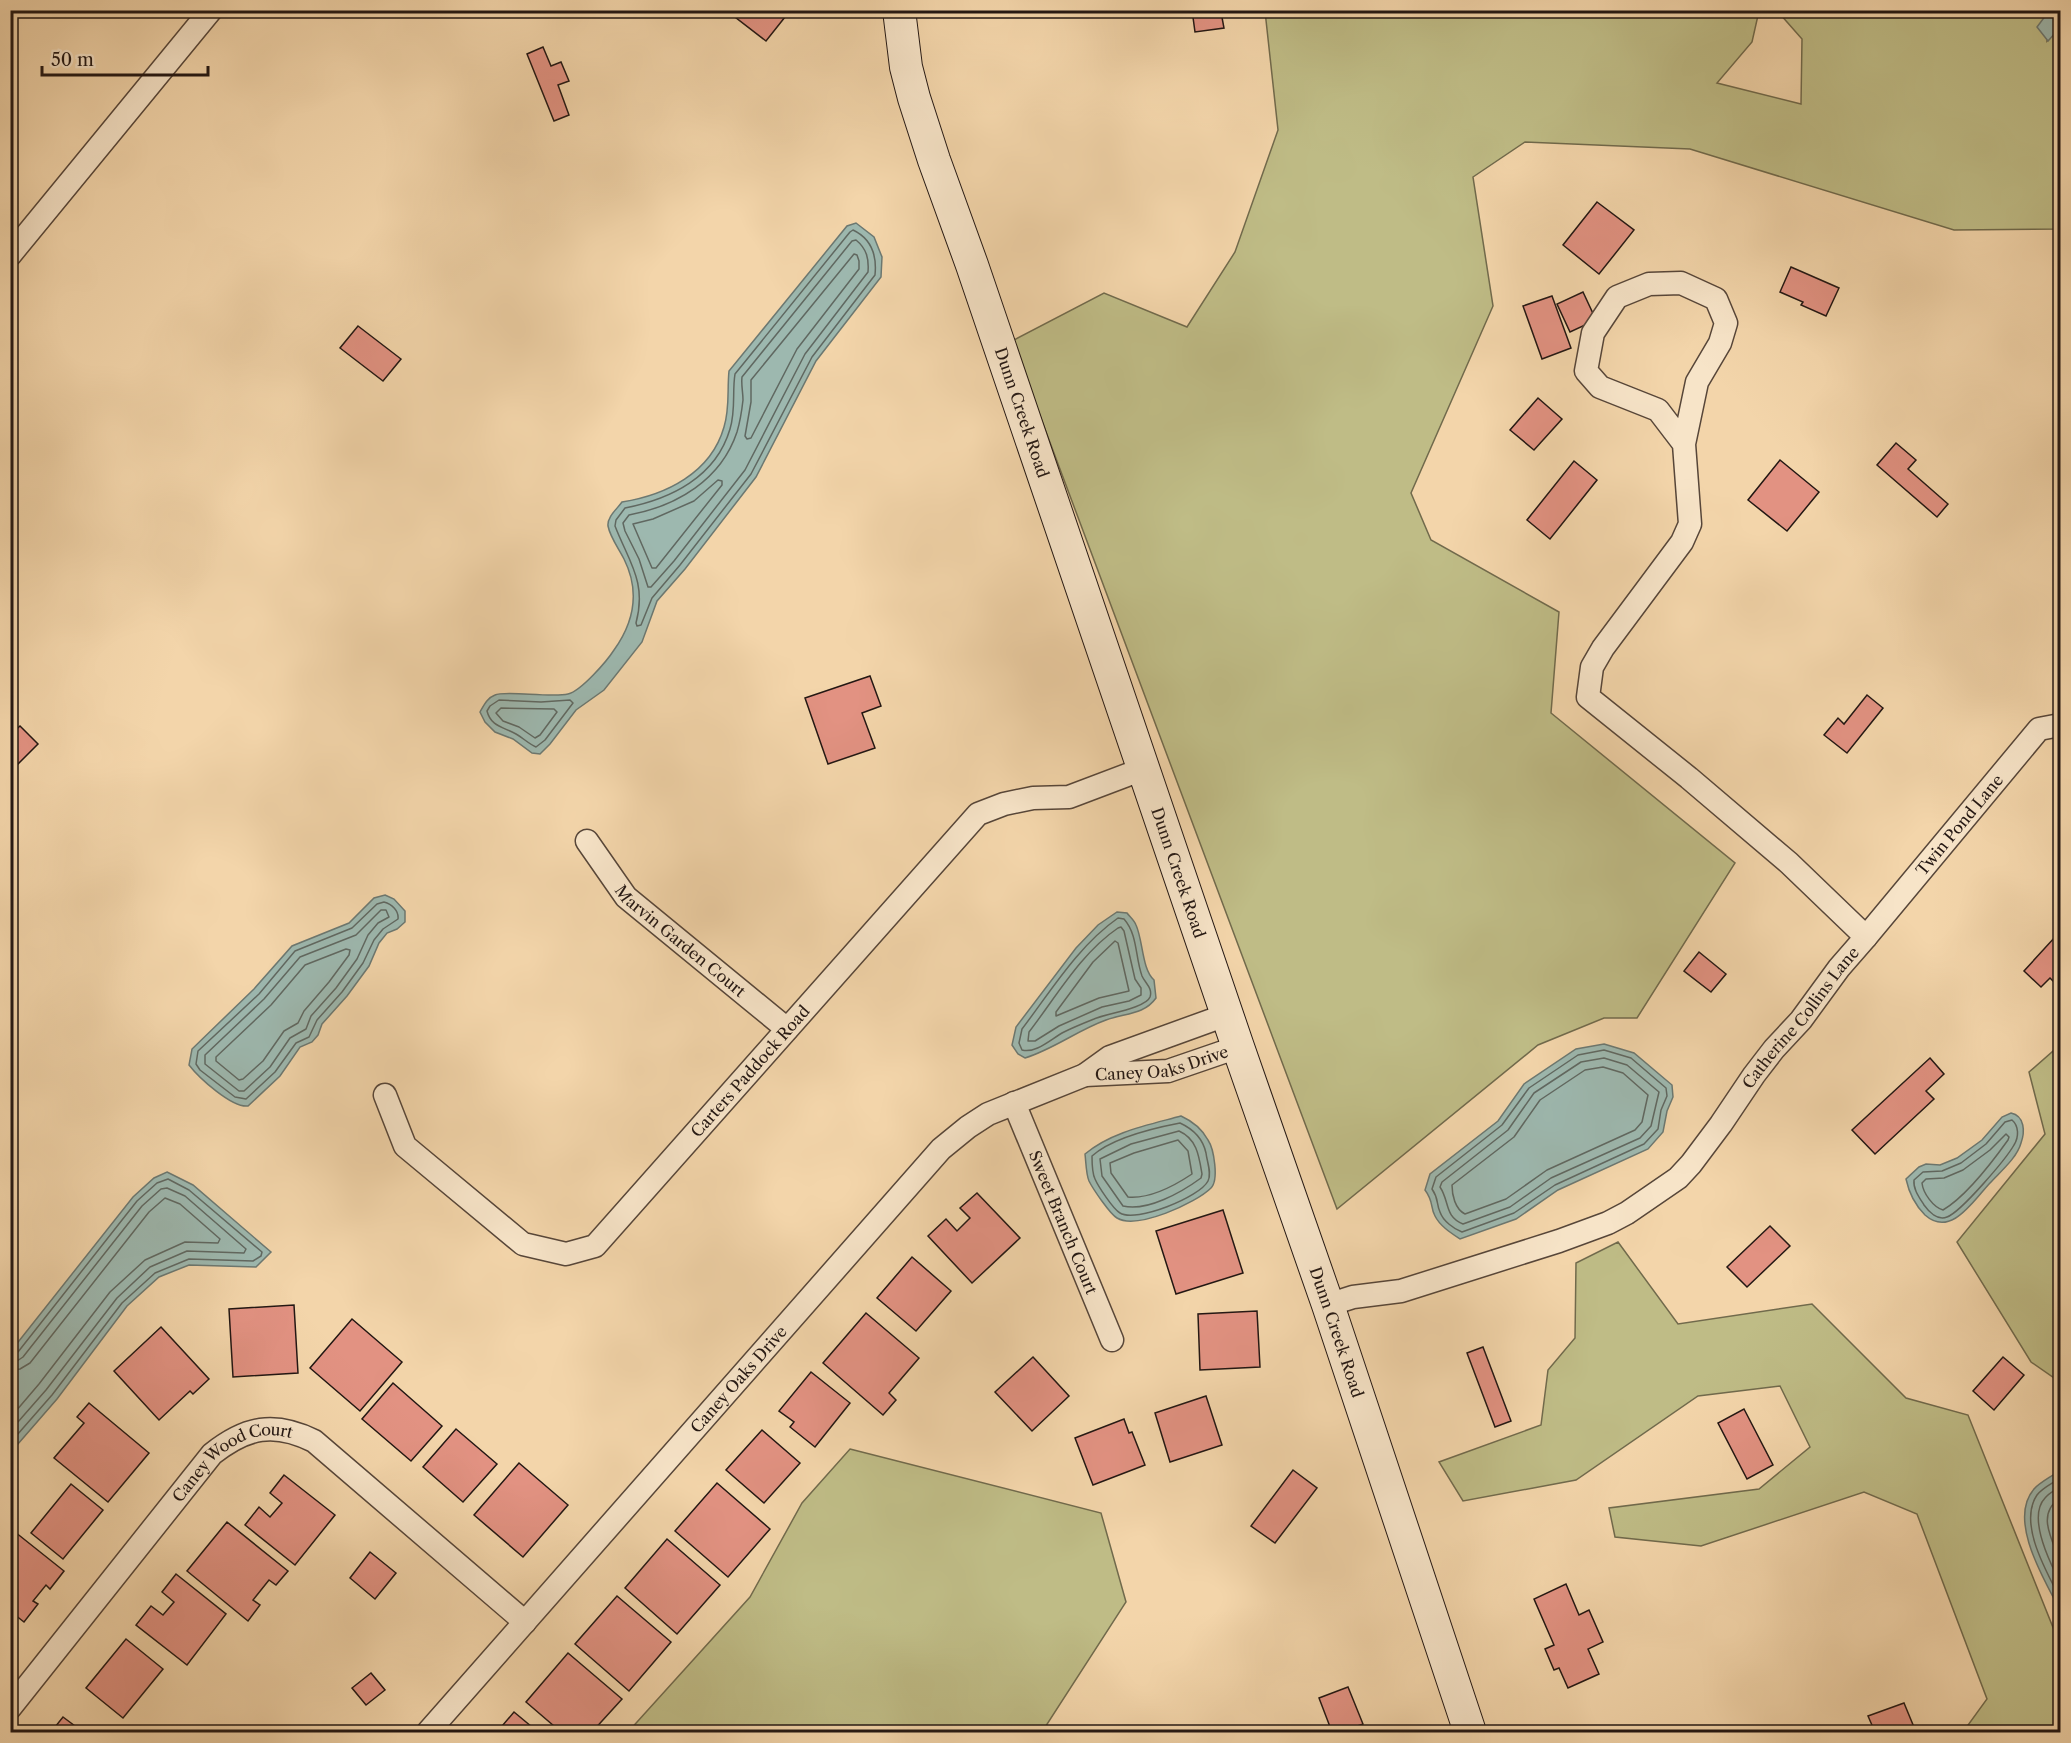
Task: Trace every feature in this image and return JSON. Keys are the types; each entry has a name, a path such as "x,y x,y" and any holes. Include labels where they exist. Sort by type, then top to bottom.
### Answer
{"street":[{"path":"10,255 211,10"},
{"name":"Dunn Creek Road","path":"899,10 906,67 924,129 1226,1015 1328,1305 1470,1732"},
{"name":"Catherine Collins Lane","path":"1328,1305 1353,1297 1401,1291 1559,1241 1608,1223 1627,1213 1678,1178 1691,1164 1774,1049 1801,1020 1839,968 1866,937 1789,862 1588,697 1592,667 1603,648 1683,542 1690,524 1684,444 1697,382 1720,343 1726,323 1716,299 1681,283 1649,284 1617,297 1593,333 1586,371 1600,387 1658,411 1684,444"},
{"name":"Twin Pond Lane","path":"1866,937 2039,729 2061,725"},
{"name":"Carters Paddock Road","path":"385,1095 405,1146 522,1244 566,1254 595,1246 978,813 1004,804 1033,798 1069,797 1143,769"},
{"name":"Marvin Garden Court","path":"587,841 626,897 787,1029"},
{"name":"Caney Oaks Drive","path":"428,1732 941,1149 968,1126 988,1114 1085,1076 1110,1057 1226,1015"},
{"name":"Caney Oaks Drive","path":"1085,1076 1168,1071 1238,1047"},
{"name":"Sweet Branch Court","path":"1014,1103 1112,1340"},
{"name":"Caney Wood Court","path":"10,1708 213,1454 230,1440 250,1431 274,1428 296,1432 314,1441 525,1623"}],"shaded area":[{"path":"1265,11 1759,11 1752,42 1717,83 1801,104 1802,39 1780,14 1781,11 2049,11 2047,41 2056,32 2060,41 2060,228 2058,229 1954,230 1690,149 1525,142 1473,177 1493,306 1411,493 1431,540 1559,612 1551,713 1735,863 1637,1018 1604,1018 1538,1045 1337,1209 1012,341 1104,293 1187,327 1235,252 1278,130"},
{"path":"2060,1045 2060,1382 2031,1362 1957,1242 2045,1134 2029,1072"},
{"path":"1618,1242 1678,1324 1812,1304 1906,1398 1968,1415 2060,1645 2060,1732 1963,1732 1987,1699 1917,1514 1864,1492 1701,1546 1615,1537 1609,1508 1759,1489 1810,1447 1780,1386 1698,1396 1576,1480 1463,1501 1439,1462 1541,1425 1548,1370 1575,1338 1576,1263"},
{"path":"850,1449 1101,1513 1126,1602 1042,1732 628,1732 750,1597 802,1503"}],"water":[{"path":"2049,11 2060,11 2060,41 2056,32 2048,41 2037,27"},
{"path":"856,223 874,237 882,257 881,277 816,361 756,477 685,569 657,601 642,642 604,690 576,710 540,754 532,753 513,739 495,732 485,722 480,712 492,696 508,693 568,694 586,682 611,655 630,617 633,594 629,571 609,530 608,523 611,516 622,502 655,494 685,479 709,457 718,443 726,420 729,371 847,226"},
{"path":"385,895 394,899 405,911 405,922 397,929 387,933 379,943 369,966 322,1024 318,1035 312,1042 300,1047 280,1076 248,1106 225,1097 194,1071 189,1065 192,1049 254,989 292,946 349,923 374,898"},
{"path":"1117,912 1127,913 1136,925 1147,969 1154,980 1156,998 1140,1011 1096,1024 1036,1054 1025,1058 1018,1054 1012,1045 1016,1027 1076,948 1098,925"},
{"path":"1604,1044 1634,1053 1672,1085 1673,1097 1667,1111 1663,1132 1648,1149 1558,1190 1516,1219 1460,1239 1446,1229 1435,1216 1425,1190 1430,1174 1498,1121 1524,1084 1576,1049"},
{"path":"2011,1113 2019,1117 2023,1125 2023,1134 2019,1149 2008,1164 1969,1207 1953,1220 1935,1221 1925,1215 1913,1198 1906,1179 1926,1164 1940,1165 1957,1158 1982,1140 2002,1117"},
{"path":"1181,1116 1200,1129 1210,1144 1215,1172 1211,1188 1193,1201 1152,1218 1126,1221 1117,1218 1106,1207 1089,1181 1085,1154 1095,1146 1118,1135"},
{"path":"167,1172 193,1185 271,1252 256,1267 189,1265 159,1277 127,1306 57,1399 11,1452 11,1351 133,1197 154,1178"},
{"path":"2060,1470 2060,1610 2031,1550 2026,1533 2025,1517 2027,1502 2034,1489"}],"building":[{"path":"740,10 777,10 785,17 766,41 735,17"},
{"path":"1192,10 1231,10 1221,12 1224,28 1195,32"},
{"path":"543,47 551,66 561,62 569,81 558,85 569,115 554,121 527,54"},
{"path":"1597,202 1634,230 1599,274 1563,245"},
{"path":"1791,267 1839,288 1826,316 1801,305 1803,302 1780,292"},
{"path":"1583,292 1596,320 1570,332 1557,304"},
{"path":"1552,296 1571,348 1542,359 1523,306"},
{"path":"358,326 401,359 383,381 340,348"},
{"path":"1538,398 1562,419 1534,450 1510,430"},
{"path":"1896,443 1916,460 1908,469 1948,504 1937,517 1877,465"},
{"path":"1780,460 1819,492 1787,531 1748,500"},
{"path":"1574,461 1597,480 1550,539 1527,520"},
{"path":"870,676 881,706 862,713 875,748 828,764 805,698"},
{"path":"1867,695 1883,708 1847,753 1824,735 1838,718 1844,724"},
{"path":"20,726 38,744 10,772 10,735"},
{"path":"2055,937 2060,942 2060,988 2050,978 2041,987 2024,971"},
{"path":"1699,952 1726,974 1711,992 1684,971"},
{"path":"1930,1058 1944,1074 1926,1091 1934,1099 1875,1154 1852,1130"},
{"path":"977,1193 1020,1238 972,1283 928,1236 946,1219 957,1231 970,1218 960,1208"},
{"path":"1223,1210 1243,1273 1176,1294 1156,1231"},
{"path":"1770,1226 1790,1246 1747,1287 1727,1267"},
{"path":"912,1257 951,1291 916,1331 877,1298"},
{"path":"294,1305 298,1373 233,1377 229,1309"},
{"path":"1257,1311 1260,1367 1200,1370 1198,1314"},
{"path":"866,1313 919,1358 889,1393 896,1400 883,1415 823,1363"},
{"path":"352,1319 402,1362 360,1411 310,1368"},
{"path":"161,1327 209,1379 193,1394 190,1391 159,1420 114,1371"},
{"path":"1483,1347 1511,1421 1495,1427 1467,1353"},
{"path":"1033,1357 1069,1396 1032,1431 995,1392"},
{"path":"2003,1357 2024,1375 1994,1410 1973,1391"},
{"path":"811,1372 850,1403 815,1447 790,1427 794,1422 779,1411"},
{"path":"393,1383 442,1426 411,1461 362,1419"},
{"path":"1206,1396 1222,1445 1170,1462 1155,1413"},
{"path":"89,1403 149,1453 108,1502 54,1458 84,1423 77,1417"},
{"path":"1744,1409 1773,1465 1747,1479 1718,1423"},
{"path":"1124,1419 1129,1433 1132,1432 1145,1465 1093,1485 1075,1438"},
{"path":"456,1429 497,1464 463,1502 423,1467"},
{"path":"762,1430 800,1463 764,1503 726,1470"},
{"path":"519,1463 568,1505 523,1557 474,1515"},
{"path":"1293,1470 1317,1488 1275,1543 1251,1526"},
{"path":"284,1475 335,1515 295,1565 245,1525 259,1507 270,1517 282,1503 270,1493"},
{"path":"717,1483 770,1529 728,1577 675,1531"},
{"path":"71,1484 103,1510 63,1559 31,1533"},
{"path":"227,1522 288,1571 276,1585 269,1580 253,1600 260,1605 248,1621 187,1571"},
{"path":"10,1528 64,1571 50,1589 46,1585 33,1601 38,1604 24,1622 10,1611"},
{"path":"667,1539 720,1585 677,1634 625,1588"},
{"path":"370,1552 396,1573 375,1599 350,1578"},
{"path":"176,1574 226,1614 187,1665 136,1625 151,1606 163,1615 174,1602 162,1592"},
{"path":"1566,1584 1579,1615 1589,1610 1603,1642 1588,1649 1599,1674 1568,1688 1559,1668 1554,1670 1545,1649 1554,1645 1534,1599"},
{"path":"617,1596 671,1642 629,1691 575,1644"},
{"path":"126,1639 163,1669 123,1718 86,1688"},
{"path":"568,1653 622,1699 592,1732 561,1732 526,1702"},
{"path":"371,1673 385,1690 366,1705 352,1688"},
{"path":"1348,1687 1363,1724 1341,1732 1332,1732 1319,1698"},
{"path":"1904,1703 1916,1732 1875,1732 1868,1716"},
{"path":"514,1712 538,1732 497,1732"},
{"path":"63,1717 83,1732 51,1732"}]}
